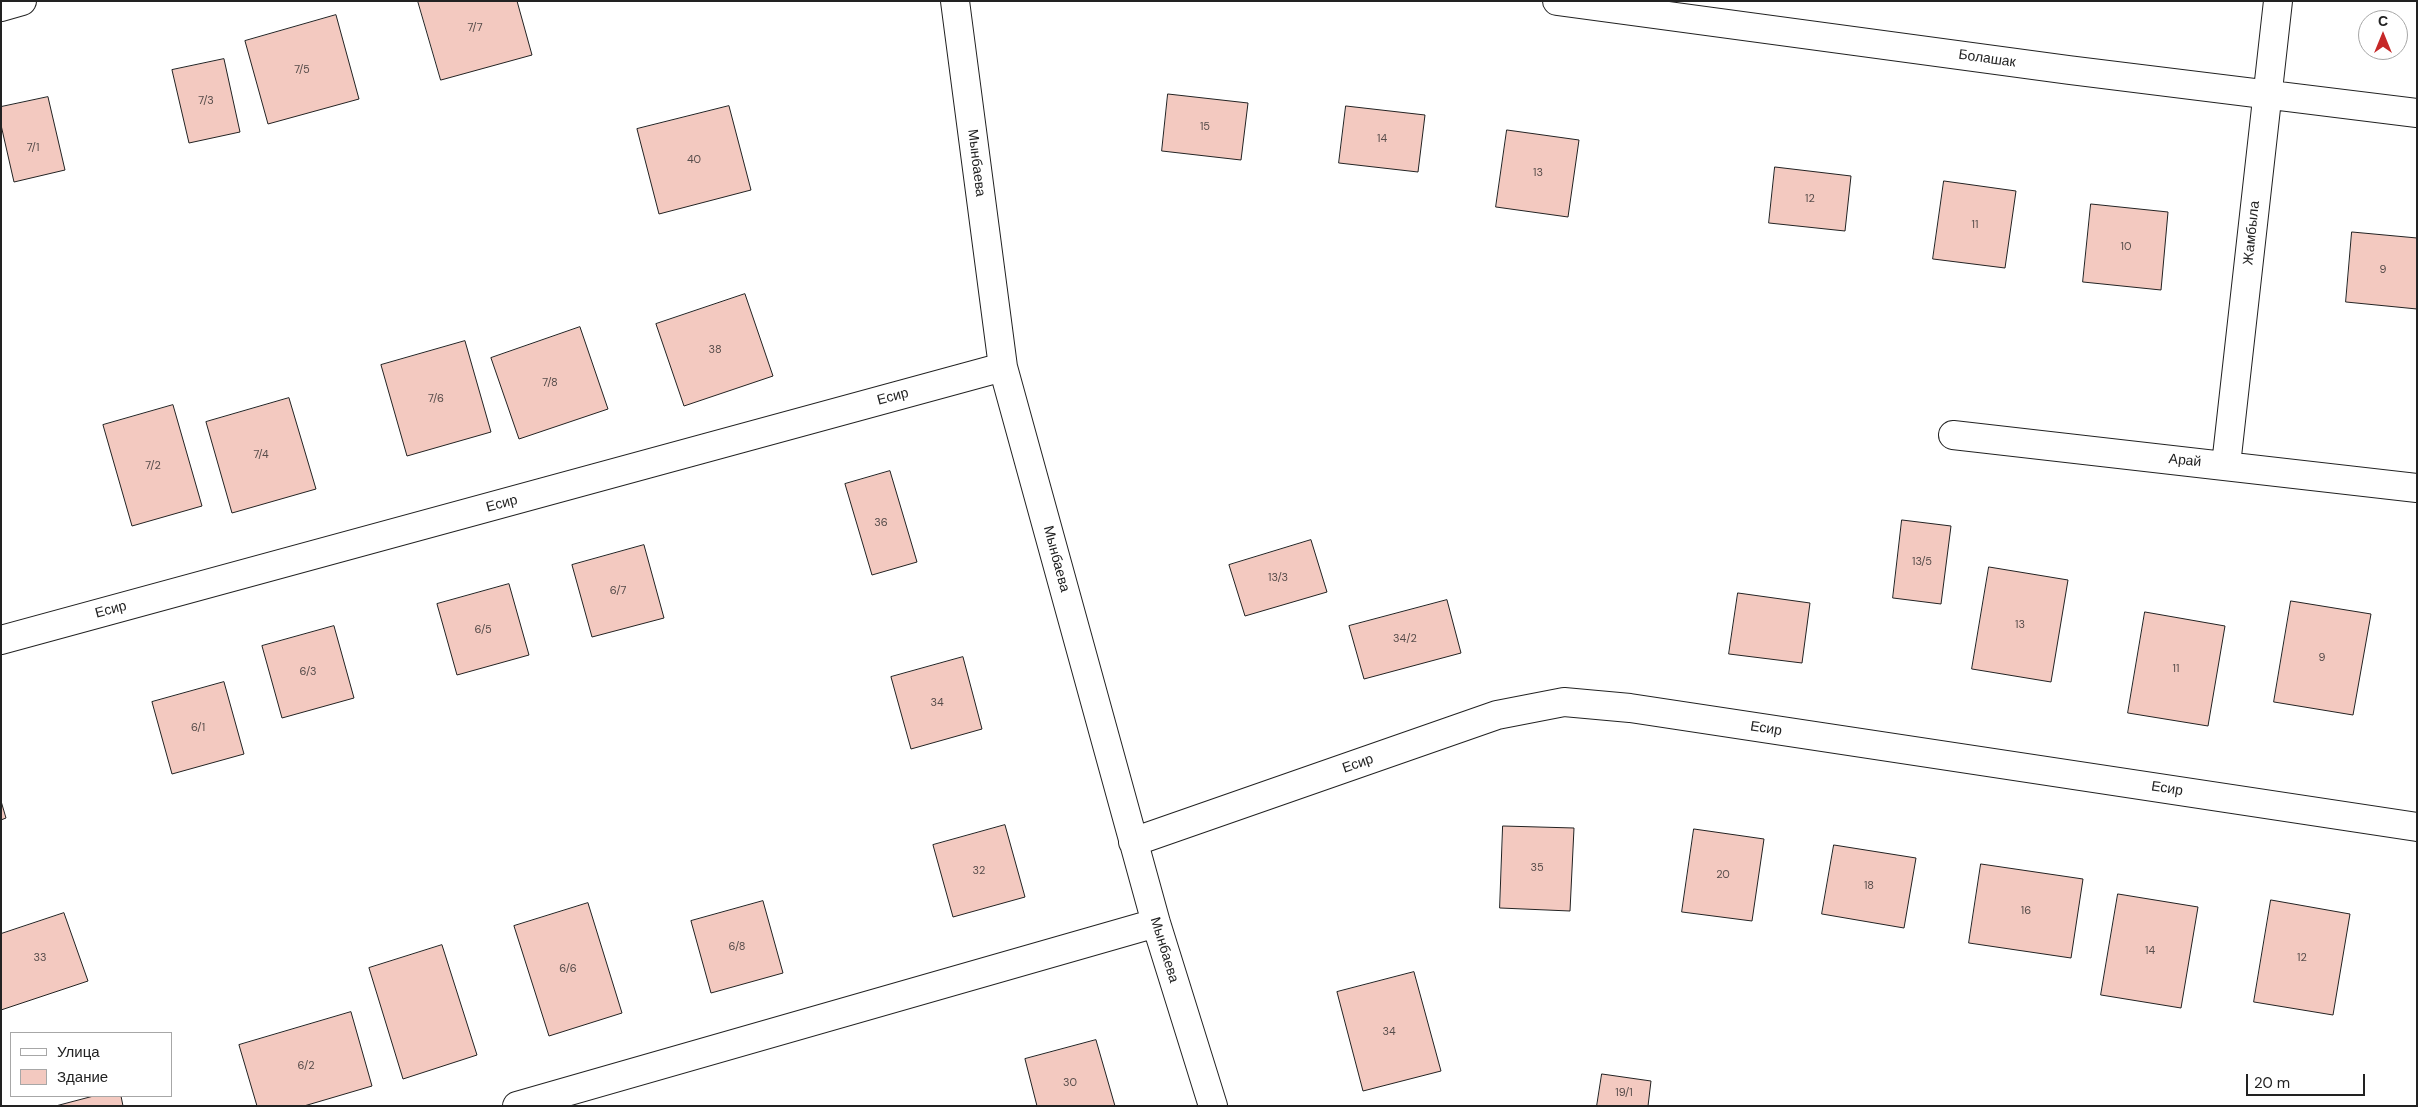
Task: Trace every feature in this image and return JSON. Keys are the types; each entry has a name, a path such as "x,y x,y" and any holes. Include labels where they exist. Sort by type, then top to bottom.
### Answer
{"street":[{"path":"1,7 22,1"},
{"name":"Мынбаева","path":"955,1 1003,367 1133,842 1212,1106"},
{"name":"Болашак","path":"1557,1 1684,10 2267,95 2417,114"},
{"name":"Жамбыла","path":"2226,465 2278,1"},
{"name":"Есир","path":"1,640 1003,367"},
{"name":"Арай","path":"1953,435 2417,488"},
{"name":"Есир","path":"1133,842 1497,715 1564,702 1640,710 2417,827"},
{"path":"517,1106 1156,923"}],"building":[{"path":"418,1 517,1 532,55 441,80"},
{"path":"336,15 359,99 268,124 245,41"},
{"path":"224,59 240,132 189,143 172,70"},
{"path":"1168,94 1248,103 1241,160 1162,151"},
{"path":"48,97 65,170 14,182 1,125 1,107"},
{"path":"729,106 751,190 659,214 637,129"},
{"path":"1346,106 1425,115 1418,172 1339,163"},
{"path":"1507,130 1579,140 1568,217 1496,207"},
{"path":"1775,167 1851,176 1845,231 1769,223"},
{"path":"1944,181 2016,191 2005,268 1933,259"},
{"path":"2091,204 2168,212 2161,290 2083,282"},
{"path":"2352,232 2417,238 2417,309 2346,302"},
{"path":"745,294 773,376 684,406 656,324"},
{"path":"580,327 608,409 519,439 491,358"},
{"path":"465,341 491,432 407,456 381,365"},
{"path":"289,398 316,489 232,513 206,422"},
{"path":"173,405 202,506 132,526 103,425"},
{"path":"890,471 917,562 872,575 845,484"},
{"path":"1902,520 1951,526 1941,604 1893,598"},
{"path":"1311,540 1327,592 1245,616 1229,565"},
{"path":"644,545 664,618 592,637 572,565"},
{"path":"1989,567 2068,580 2051,682 1972,669"},
{"path":"509,584 529,655 457,675 437,604"},
{"path":"1738,593 1810,603 1802,663 1729,654"},
{"path":"1447,600 1461,653 1364,679 1349,626"},
{"path":"2291,601 2371,614 2353,715 2274,702"},
{"path":"2145,612 2225,626 2208,726 2128,713"},
{"path":"334,626 354,698 282,718 262,646"},
{"path":"963,657 982,729 911,749 891,677"},
{"path":"224,682 244,754 172,774 152,702"},
{"path":"1,801 6,818 1,820"},
{"path":"1005,825 1025,897 953,917 933,845"},
{"path":"1503,826 1574,828 1570,911 1500,908"},
{"path":"1694,829 1764,839 1752,921 1682,912"},
{"path":"1834,845 1916,858 1904,928 1822,914"},
{"path":"1981,864 2083,879 2071,958 1969,943"},
{"path":"2118,894 2198,907 2181,1008 2101,995"},
{"path":"2271,900 2350,914 2333,1015 2254,1002"},
{"path":"763,901 783,973 711,993 691,921"},
{"path":"588,903 622,1013 549,1036 514,926"},
{"path":"64,913 88,981 1,1010 1,934"},
{"path":"442,945 477,1055 403,1079 369,968"},
{"path":"1414,972 1441,1071 1363,1091 1337,992"},
{"path":"351,1012 372,1086 304,1106 257,1106 239,1045"},
{"path":"1096,1040 1115,1106 1037,1106 1025,1059"},
{"path":"1602,1074 1651,1081 1648,1106 1597,1106"},
{"path":"90,1097 121,1097 123,1106 56,1106"}]}
